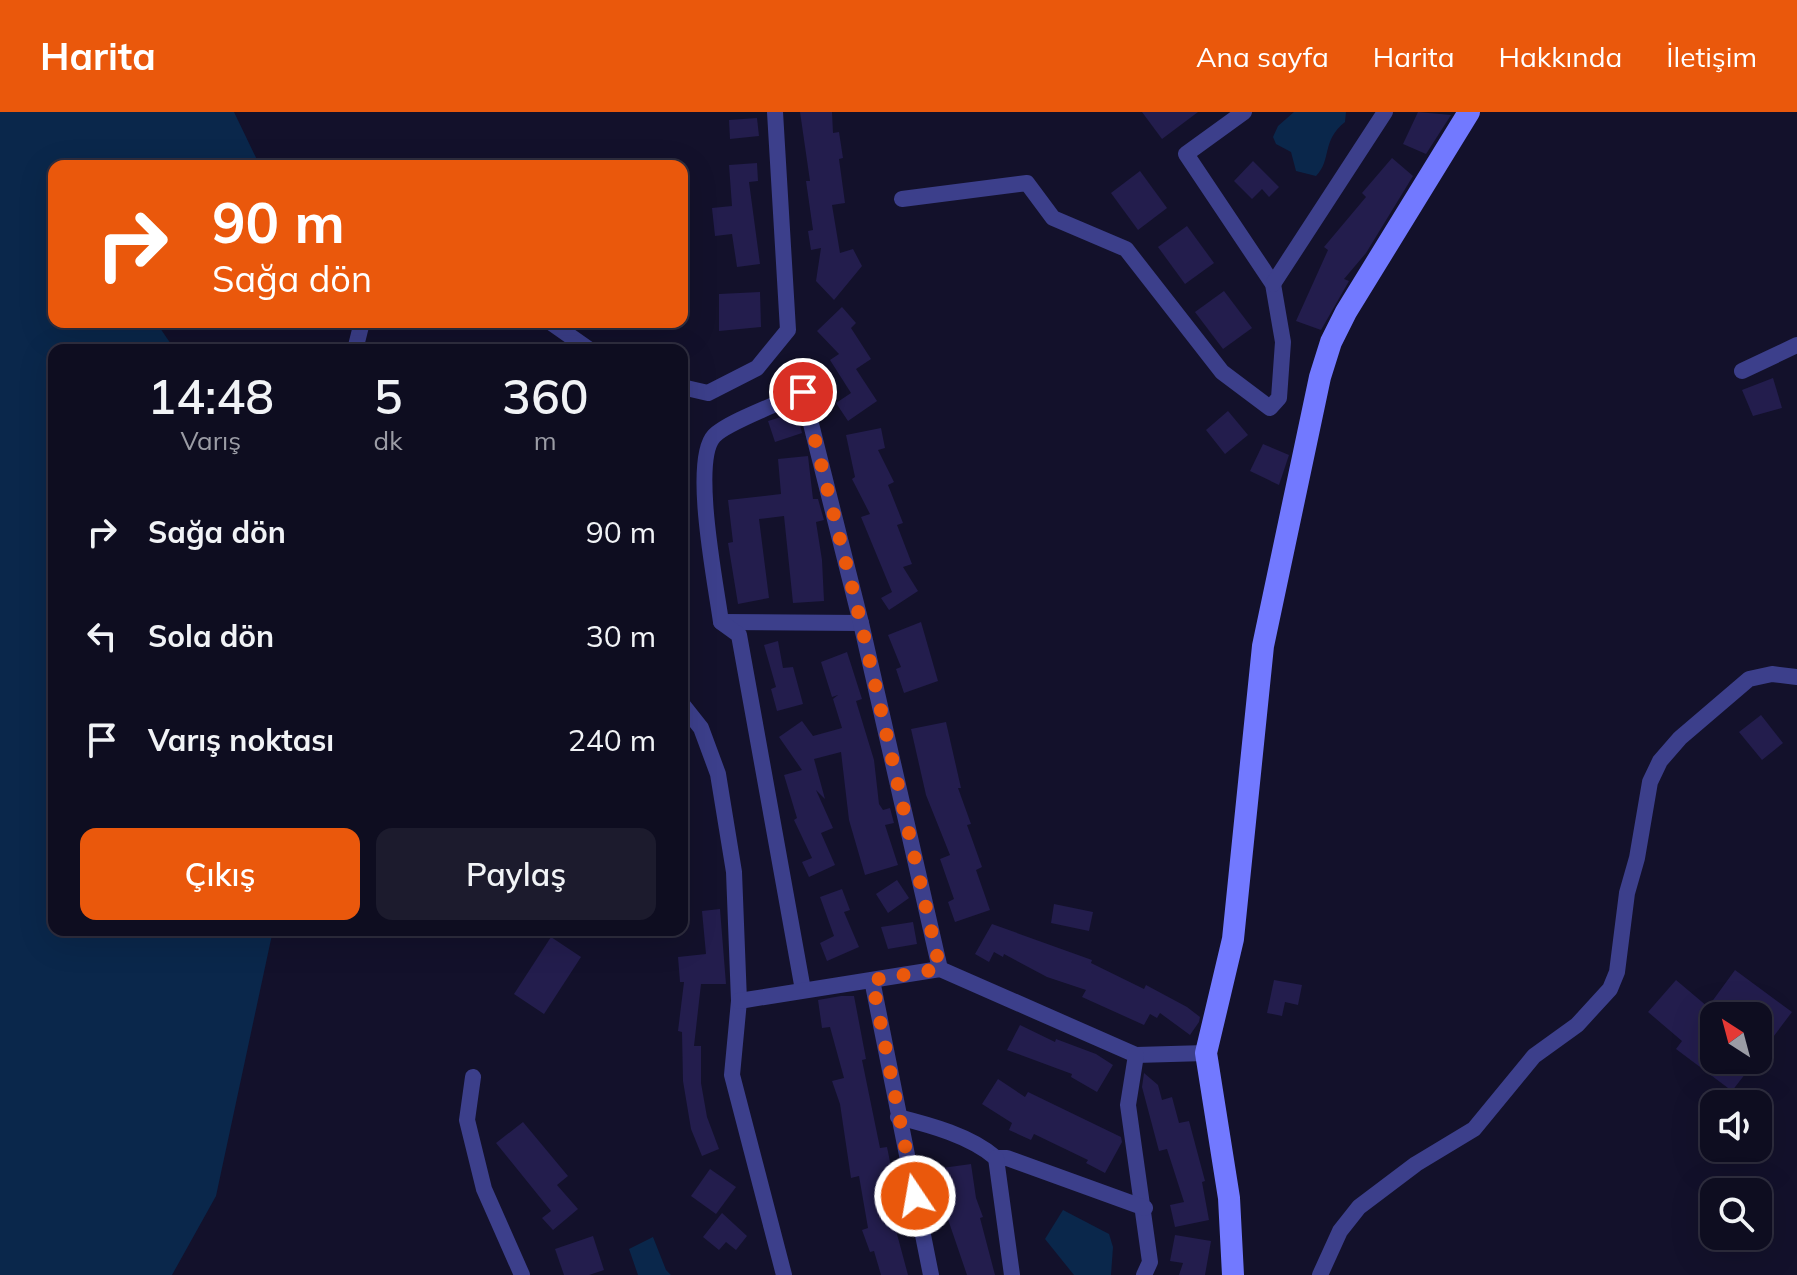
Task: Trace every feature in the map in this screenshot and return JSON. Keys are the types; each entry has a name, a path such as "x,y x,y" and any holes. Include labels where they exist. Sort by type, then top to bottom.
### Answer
{"main road":[{"path":"1233,1275 1229,1198 1206,1053 1233,939 1263,646 1320,377 1331,342 1346,312 1469,112"}],"street":[{"path":"688,388 708,393 757,368 788,330 775,112"},
{"path":"902,199 1027,183 1053,218 1126,249 1222,372 1270,408 1279,398 1283,342 1273,284 1186,154 1244,112"},
{"path":"1273,284 1385,112"},
{"path":"559,328 581,344"},
{"path":"1742,371 1797,345"},
{"path":"803,990 739,635 721,622 705,502 705,447 717,432 803,392 861,623 940,969"},
{"path":"721,622 861,623"},
{"path":"1320,1275 1340,1231 1359,1207 1416,1164 1474,1129 1534,1056 1577,1025 1610,989 1617,972 1627,893 1637,858 1650,782 1660,761 1680,738 1749,679 1772,674 1797,677"},
{"path":"688,712 701,728 718,774 734,872 739,1001 732,1075 784,1275"},
{"path":"739,1001 940,969 1136,1055 1206,1053"},
{"path":"872,980 931,1275"},
{"path":"1136,1055 1128,1105 1145,1208 1150,1262 1144,1275"},
{"path":"473,1077 467,1120 484,1189 522,1275"},
{"path":"898,1117 928,1125 988,1151 996,1158 1012,1275"},
{"path":"996,1158 1007,1158 1145,1208"}],"water":[{"path":"0,112 234,112 257,160 48,160 48,328 160,328 171,344 48,344 48,936 272,936 216,1196 172,1275 0,1275"},
{"path":"1294,112 1346,112 1345,122 1329,143 1324,163 1316,176 1296,171 1291,152 1276,144 1273,137 1278,126"},
{"path":"1063,1210 1109,1234 1113,1247 1111,1275 1074,1275 1045,1239"},
{"path":"653,1237 671,1275 638,1275 629,1249"}],"building":[{"path":"800,112 832,112 833,133 839,132 845,203 832,205 840,253 853,249 862,266 834,300 816,281 821,248 811,250 808,231 813,230 806,181 810,181"},
{"path":"1142,112 1198,112 1162,139"},
{"path":"1418,112 1451,115 1426,154 1403,144"},
{"path":"757,118 759,136 730,139 729,120"},
{"path":"1392,158 1413,176 1366,253 1344,279 1349,281 1321,330 1296,321 1328,250 1324,247 1366,197 1362,193"},
{"path":"1253,161 1279,187 1269,197 1262,189 1252,199 1234,181"},
{"path":"757,163 758,181 749,182 760,264 737,267 732,234 715,236 712,208 732,206 729,165"},
{"path":"1140,171 1167,208 1138,230 1111,193"},
{"path":"1187,226 1214,263 1185,284 1158,247"},
{"path":"1224,291 1252,328 1223,349 1195,312"},
{"path":"760,292 761,327 719,331 719,294"},
{"path":"842,307 856,323 851,328 871,359 856,369 877,401 848,421 836,403 851,393 830,360 839,354 817,331"},
{"path":"1773,378 1782,408 1753,416 1742,390"},
{"path":"1228,411 1248,435 1225,454 1206,430"},
{"path":"797,412 802,433 775,442 768,421"},
{"path":"881,428 885,448 878,450 894,482 888,485 903,523 897,525 912,564 903,567 918,591 889,610 881,598 892,592 861,517 870,514 852,479 855,477 846,435"},
{"path":"1263,444 1289,455 1279,485 1250,471"},
{"path":"808,456 813,499 818,499 824,520 816,522 824,601 793,603 784,516 759,519 769,598 738,604 728,543 733,542 728,500 781,494 778,459"},
{"path":"921,622 938,681 904,693 896,669 901,667 888,635"},
{"path":"778,641 783,668 793,667 803,704 777,711 771,689 776,687 764,645"},
{"path":"847,652 862,699 856,701 874,760 879,804 883,810 890,808 894,823 885,825 898,865 865,875 849,820 841,752 814,759 825,799 816,790 833,828 821,833 835,865 809,877 802,862 812,858 794,820 797,818 784,775 802,770 779,737 802,721 813,736 842,728 833,699 838,695 832,697 821,662"},
{"path":"1761,715 1783,743 1762,760 1739,732"},
{"path":"946,722 961,788 958,788 971,824 967,825 982,867 976,870 990,910 955,922 948,902 954,899 940,859 950,855 926,795 911,729"},
{"path":"897,880 909,898 888,913 876,894"},
{"path":"842,889 850,910 844,912 859,947 827,961 820,943 834,936 820,897"},
{"path":"1054,904 1093,912 1089,931 1051,923"},
{"path":"720,909 726,984 701,984 694,1046 701,1046 701,1083 707,1117 719,1149 702,1156 691,1129 683,1081 682,1032 678,1031 684,982 680,982 678,957 706,954 702,911"},
{"path":"913,922 917,944 888,949 881,927"},
{"path":"992,924 1092,960 1091,963 1144,989 1146,985 1187,1007 1200,1017 1199,1022 1190,1035 1160,1013 1157,1018 1150,1014 1144,1025 1082,997 1086,990 1047,977 1004,954 1003,957 994,952 989,962 975,954"},
{"path":"551,937 581,957 544,1014 514,994"},
{"path":"1735,970 1792,1012 1772,1038 1772,1002 1712,1002"},
{"path":"1274,980 1302,985 1298,1005 1285,1002 1282,1016 1267,1013"},
{"path":"1676,980 1702,1002 1700,1067 1676,1049 1682,1041 1648,1012"},
{"path":"854,996 866,1059 862,1060 880,1148 887,1147 899,1206 890,1208 908,1275 881,1275 874,1251 870,1252 862,1230 868,1228 859,1176 851,1178 840,1104 832,1081 844,1078 830,1027 822,1028 818,1000"},
{"path":"1020,1025 1055,1042 1056,1039 1096,1054 1113,1065 1097,1092 1071,1077 1072,1074 1007,1050"},
{"path":"1144,1073 1158,1085 1162,1100 1172,1097 1179,1123 1189,1121 1205,1181 1202,1182 1209,1220 1175,1227 1170,1205 1184,1202 1167,1149 1159,1151 1142,1087"},
{"path":"1709,1074 1745,1074 1731,1090"},
{"path":"998,1079 1025,1097 1028,1092 1121,1137 1122,1142 1105,1173 1086,1163 1088,1160 1034,1134 1031,1140 1009,1130 1012,1123 982,1104"},
{"path":"523,1122 568,1176 557,1185 578,1209 553,1230 542,1218 551,1211 496,1143"},
{"path":"971,1164 976,1198 983,1217 980,1218 995,1275 967,1275 938,1190 935,1169"},
{"path":"710,1169 736,1187 716,1214 691,1196"},
{"path":"722,1213 747,1236 736,1250 726,1242 719,1250 703,1237"},
{"path":"1175,1235 1211,1241 1205,1275 1179,1275 1183,1263 1170,1261"},
{"path":"593,1236 604,1270 589,1275 564,1275 555,1249"}],"route":[{"path":"803,392 861,623 940,969 872,980 915,1196"}]}
